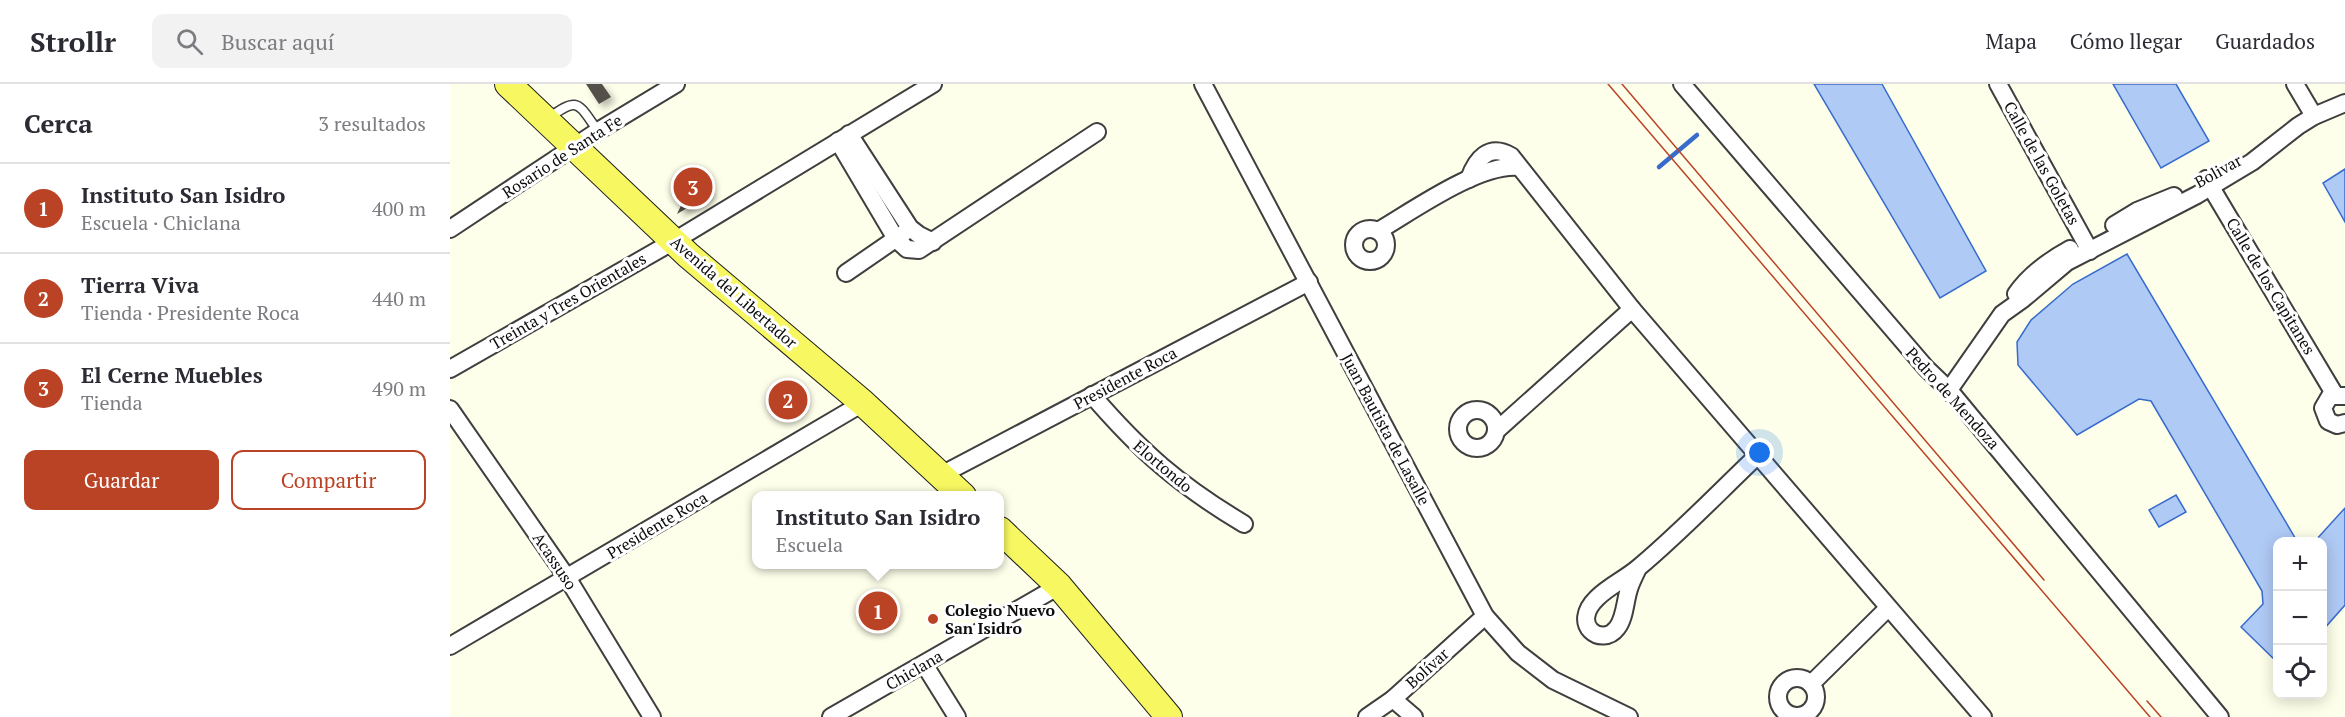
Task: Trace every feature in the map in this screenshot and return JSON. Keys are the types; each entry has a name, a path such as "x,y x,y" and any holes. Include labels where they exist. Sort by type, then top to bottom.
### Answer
{"main road":[{"name":"Avenida del Libertador","path":"508,84 674,240 863,403 959,491"},
{"path":"1004,535 1059,586 1169,717"}],"street":[{"name":"Rosario de Santa Fe","path":"450,229 598,131 676,84"},
{"name":"Treinta y Tres Orientales","path":"450,369 674,240 933,84"},
{"name":"Juan Bautista de Lasalle","path":"1203,84 1485,616 1518,653 1553,680 1629,717"},
{"name":"Pedro de Mendoza","path":"1682,84 1926,368 1949,390 2220,717"},
{"name":"Calle de las Goletas","path":"1998,84 2088,246"},
{"path":"2295,84 2312,113"},
{"name":"Bolivar","path":"1949,390 2002,314 2024,299 2088,246 2137,211 2208,182 2262,142 2345,93"},
{"name":"Bolivar","path":"2312,113 2345,103"},
{"path":"843,138 881,199 896,239 906,249 919,250 1097,132"},
{"path":"1378,231 1469,179 1474,164 1480,157 1493,152 1504,152 1511,156 1632,309 1983,717"},
{"name":"Calle de los Capitanes","path":"2208,182 2340,395 2327,399 2323,413 2332,424 2345,423"},
{"path":"881,199 910,228 933,242"},
{"path":"846,273 910,228"},
{"name":"Presidente Roca","path":"941,475 1309,282"},
{"path":"1496,431 1632,309"},
{"name":"Elortondo","path":"1092,395 1125,433 1161,468 1201,498 1244,524"},
{"name":"Presidente Roca","path":"450,646 568,579 863,403"},
{"name":"Acassuso","path":"450,409 568,579 652,717"},
{"path":"1638,568 1758,455"},
{"name":"Chiclana","path":"831,717 1059,586"},
{"path":"1811,684 1888,608"},
{"name":"Bolívar","path":"1367,717 1393,699 1485,616"},
{"path":"924,664 957,717"},
{"path":"1393,699 1414,717"}],"lane":[{"path":"546,120 568,104 574,105 582,108 598,131"}],"water":[{"path":"1814,84 1882,84 1986,271 1940,298"},
{"path":"2113,84 2176,84 2209,141 2161,168"},
{"path":"2345,169 2345,222 2323,183"},
{"path":"2127,254 2295,537 2273,537 2273,658 2241,627 2263,604 2262,591 2151,401 2139,399 2077,435 2018,365 2017,342 2031,320 2073,284"},
{"path":"2176,495 2186,512 2159,527 2149,510"},
{"path":"2345,508 2345,605 2327,625 2327,537 2319,537"}],"building":[{"path":"586,84 602,84 611,97 599,104"},
{"path":"695,167 711,194 677,214 685,197 674,180"}],"waterway":[{"path":"1659,167 1697,135"}],"tram line":[{"path":"1608,84 2150,717"},
{"path":"1622,84 2044,580"},
{"path":"2147,701 2161,717"}],"place":[{"name":"El Cerne Muebles","path":"693,187"},
{"name":"Tierra Viva","path":"788,400"},
{"name":"Instituto San Isidro","path":"878,611"},
{"name":"Colegio Nuevo San Isidro","path":"933,619"}]}
